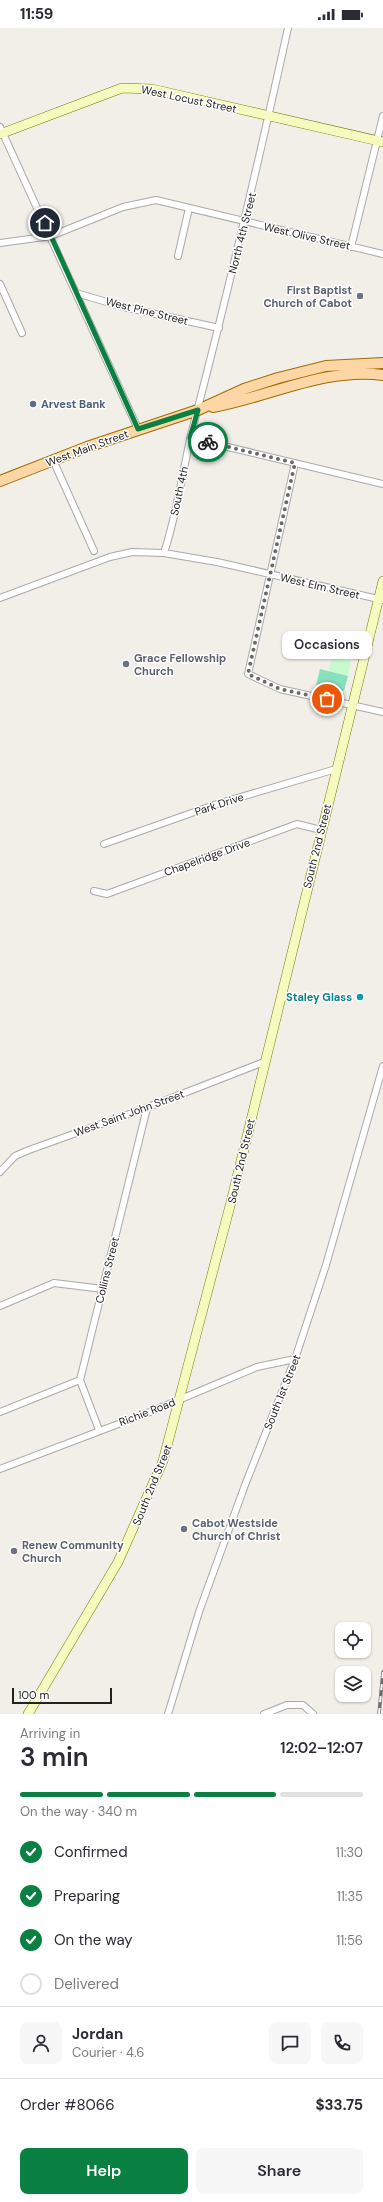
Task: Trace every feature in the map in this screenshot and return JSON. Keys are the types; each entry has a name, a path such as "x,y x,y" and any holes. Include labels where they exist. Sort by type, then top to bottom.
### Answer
{"main road":[{"name":"West Locust Street","path":"1,131 122,88 152,89 380,142"},
{"name":"West Main Street","path":"0,481 138,429 198,410 244,389 305,371 349,363 383,363"},
{"name":"West Main Street","path":"198,410 243,402 311,381 344,375 383,375"},
{"name":"South 2nd Street","path":"28,1714 97,1601 130,1537 164,1461 231,1202 352,704 381,600 383,581"}],"street":[{"name":"North 4th Street","path":"190,438 245,222 288,28"},
{"path":"351,247 380,142 383,116"},
{"path":"1,131 138,429"},
{"name":"West Olive Street","path":"0,243 50,236 123,207 156,200 383,254"},
{"path":"178,256 189,208"},
{"path":"0,284 22,333"},
{"name":"West Pine Street","path":"76,293 124,307 219,328"},
{"path":"190,438 383,484"},
{"name":"South 4th","path":"164,553 190,438"},
{"path":"53,460 94,551"},
{"path":"295,463 248,674 280,689 383,712"},
{"name":"West Elm Street","path":"0,598 110,556 132,552 164,553 217,562 381,600"},
{"name":"Park Drive","path":"104,844 217,804 336,769"},
{"name":"Chapelridge Drive","path":"94,891 107,894 297,824 321,830"},
{"name":"West Saint John Street","path":"0,1172 15,1156 22,1153 147,1108 264,1062"},
{"name":"South 1st Street","path":"168,1714 199,1612 245,1485 296,1359 326,1265 383,1066"},
{"name":"Collins Street","path":"80,1380 147,1108"},
{"path":"0,1306 54,1283 103,1289"},
{"name":"Richie Road","path":"0,1469 181,1399 257,1367 296,1359"},
{"path":"0,1412 80,1380 99,1430"},
{"path":"264,1714 287,1705 303,1705 313,1714"}],"green space":[{"path":"332,657 351,661 348,676 329,671"},
{"path":"320,669 348,676 344,691 316,685"}],"railway":[{"path":"379,1714 383,1672"}],"way so far":[{"path":"208,442 295,463 248,674 280,689 327,699"}],"place":[{"name":"First Baptist Church of Cabot","path":"360,296"},
{"name":"Arvest Bank","path":"33,404"},
{"name":"Grace Fellowship Church","path":"126,664"},
{"name":"Occasions","path":"327,699"},
{"name":"Staley Glass","path":"360,997"},
{"name":"Cabot Westside Church of Christ","path":"184,1529"},
{"name":"Renew Community Church","path":"14,1551"}],"route":[{"path":"45,223 138,429 198,410 190,438 208,442"}]}
